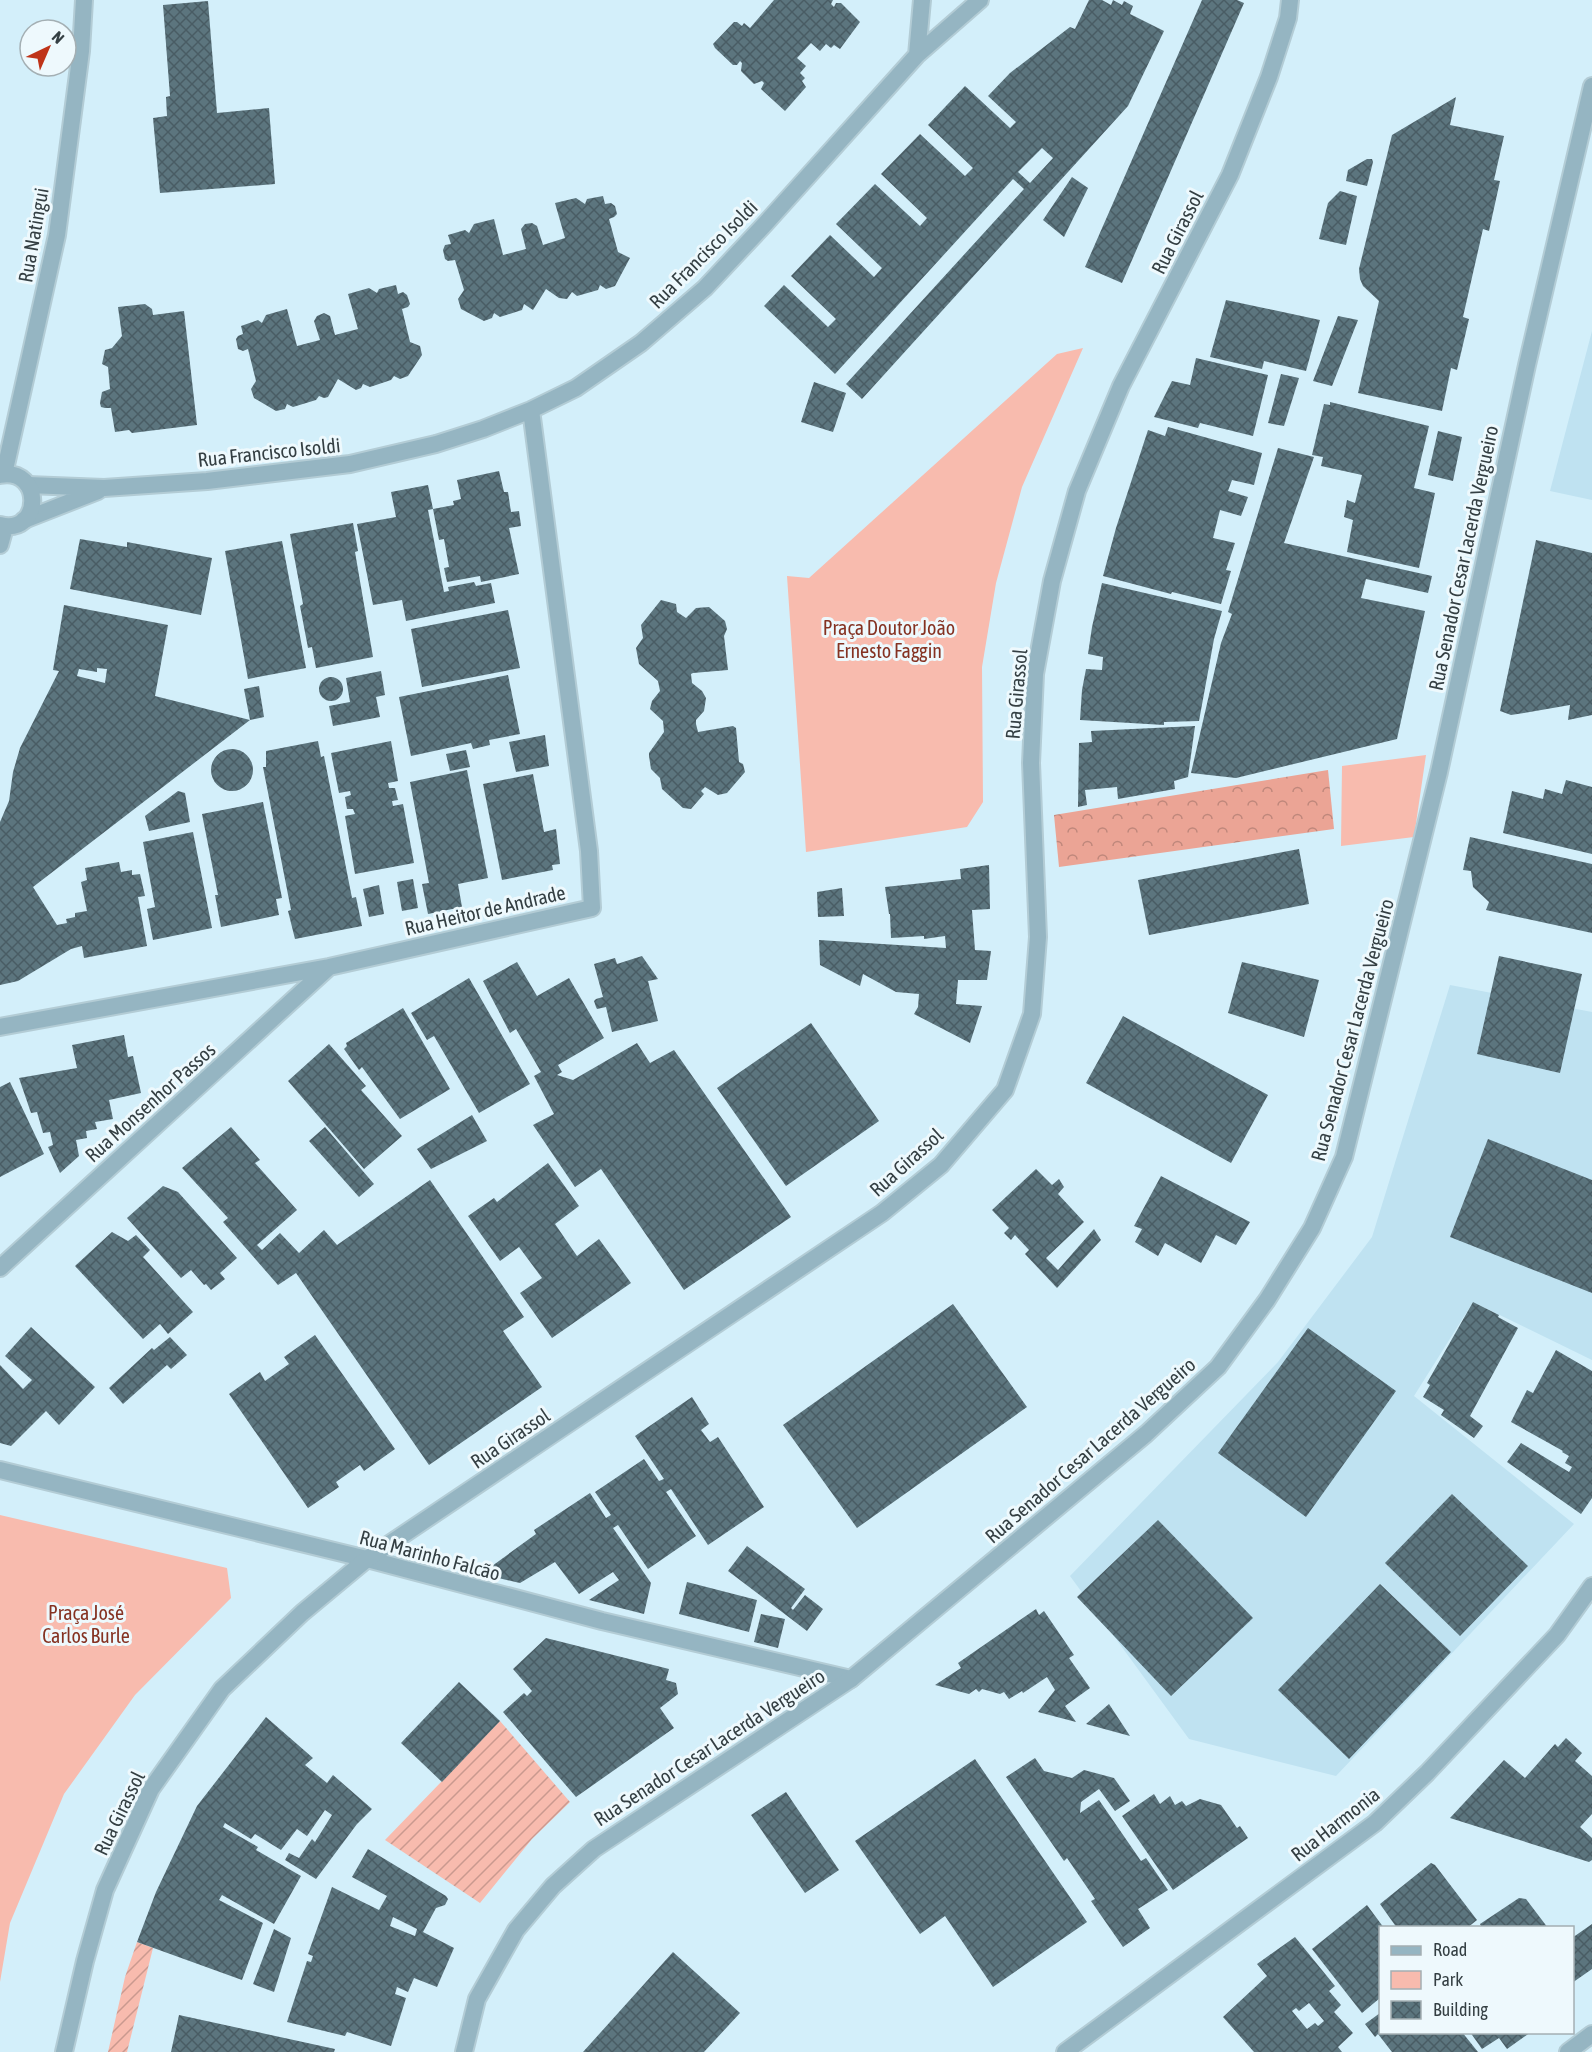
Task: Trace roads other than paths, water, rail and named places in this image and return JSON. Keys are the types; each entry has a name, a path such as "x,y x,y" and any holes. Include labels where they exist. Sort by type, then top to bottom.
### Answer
{"street":[{"name":"Rua Natingui","path":"2,475 57,235 81,51 84,0"},
{"path":"917,55 922,0"},
{"path":"917,55 980,0"},
{"name":"Rua Girassol","path":"64,2052 85,1961 105,1890 152,1789 222,1689 302,1612 367,1559 882,1213 941,1165 1005,1090 1032,1014 1038,937 1032,752 1035,674 1052,581 1077,491 1120,386 1230,175 1269,77 1288,18 1290,0"},
{"name":"Rua Francisco Isoldi","path":"28,485 104,488 207,481 350,464 436,444 531,410 576,387 640,343 705,288 917,55"},
{"name":"Rua Senador Cesar Lacerda Vergueiro","path":"464,2052 477,1999 516,1930 553,1886 594,1849 850,1679 1146,1434 1218,1367 1267,1300 1312,1228 1344,1157 1438,772 1527,365 1592,86"},
{"name":"Rua Heitor de Andrade","path":"0,1027 329,967 592,908 589,851 531,410"},
{"path":"2,475 13,475 28,485 32,493 31,512 24,520"},
{"name":"Rua Francisco Isoldi","path":"3,526 15,526 24,520 104,488"},
{"path":"0,545 3,526"},
{"name":"Rua Monsenhor Passos","path":"0,1268 329,967"},
{"name":"Rua Marinho Falcão","path":"0,1470 367,1559 602,1622 850,1679"},
{"name":"Rua Harmonia","path":"1065,2052 1375,1823 1427,1773 1557,1635 1592,1586"},
{"path":"1568,2052 1592,2034"}],"park label":[{"name":"Praça Doutor João Ernesto Faggin","path":"889,638"},
{"name":"Praça José Carlos Burle","path":"86,1624"}]}
